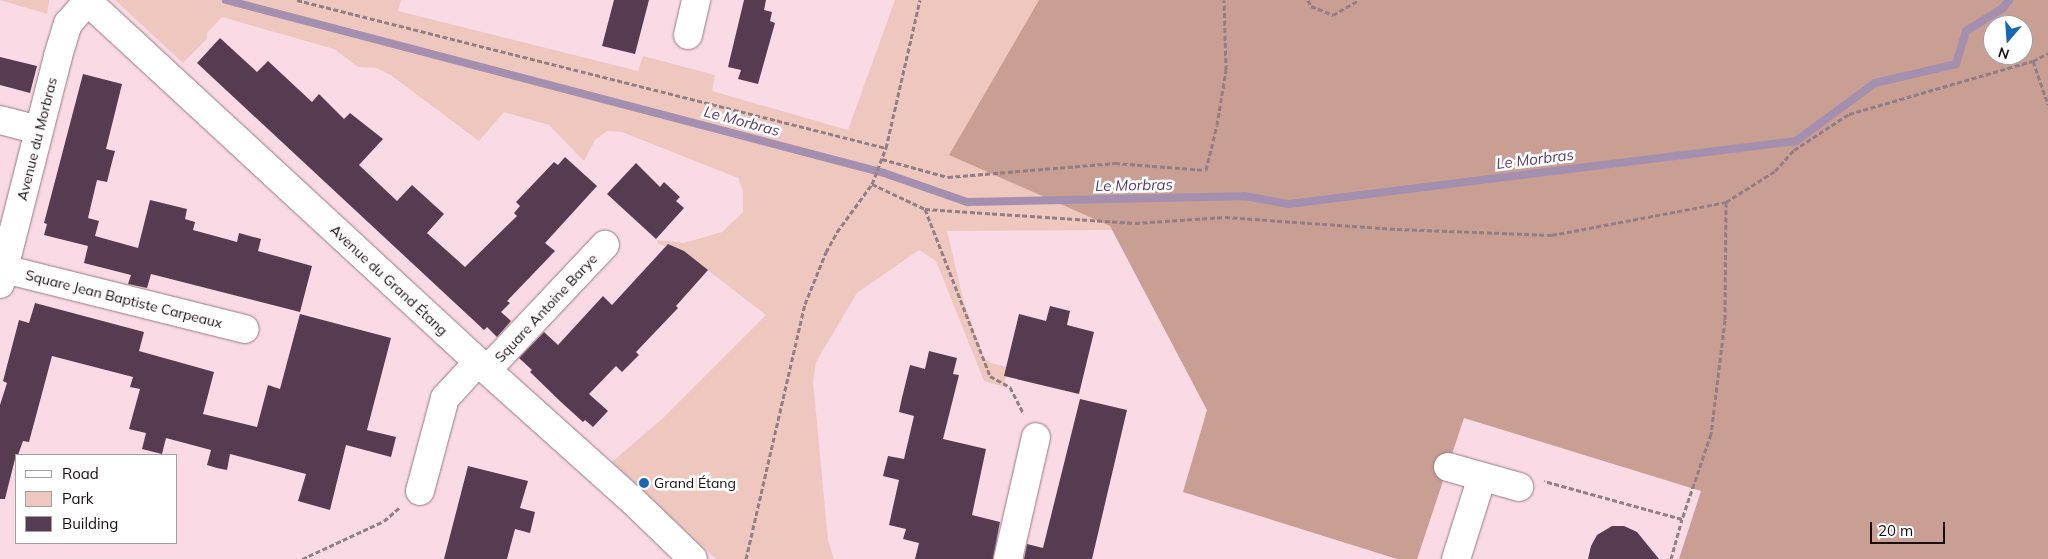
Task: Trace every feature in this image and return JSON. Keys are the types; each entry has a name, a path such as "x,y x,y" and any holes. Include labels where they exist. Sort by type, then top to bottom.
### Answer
{"street":[{"path":"688,35 696,0"},
{"name":"Avenue du Morbras","path":"2,277 68,24 87,1"},
{"name":"Avenue du Grand Étang","path":"87,1 482,366 633,501 693,559"},
{"path":"0,120 40,130"},
{"name":"Square Antoine Barye","path":"420,491 445,398 482,366 605,245"},
{"name":"Square Jean Baptiste Carpeaux","path":"2,277 245,329"},
{"path":"1008,559 1036,437"},
{"path":"1448,467 1519,487"},
{"path":"1456,559 1482,476"}],"path":[{"path":"297,0 886,148"},
{"path":"746,559 815,274 837,232 872,184 876,175 886,148 920,0"},
{"path":"882,159 948,177 1115,163 1206,170 1217,125 1226,70 1224,0"},
{"path":"1308,0 1311,6 1333,15 1359,0"},
{"path":"2048,53 2033,61 2048,104"},
{"path":"872,184 925,209 1135,223 1225,217 1397,229 1552,236 1726,202 1775,171 1794,150 1849,114 2019,65"},
{"path":"1671,559 1682,519 1711,434 1725,320 1726,202"},
{"path":"925,209 990,376 1010,387 1036,437"},
{"path":"1519,487 1541,480 1682,519"},
{"path":"302,559 384,521 420,491"}],"green space":[{"path":"0,0 49,0 47,14"},
{"path":"115,0 401,0 398,11 638,71 643,56 715,75 712,91 848,130 895,0 1039,0 949,155 1110,226 1112,230 947,231 964,303 984,358 991,363 1007,367 1004,387 984,381 936,261 919,250 857,293 816,362 813,381 828,540 834,559 716,559 612,462 663,418 766,315 683,251 658,244 657,240 684,243 722,232 743,212 743,191 738,178 622,132 607,131 595,140 584,161 549,125 504,112 479,141 392,76 377,68 358,67 334,49 222,17 207,33 207,39 183,63"}],"shaded area":[{"path":"1039,0 2048,0 2048,559 1679,559 1701,491 1464,418 1417,559 1397,559 1183,492 1207,410 1110,226 949,155"}],"building":[{"path":"614,0 649,0 635,54 602,46"},
{"path":"744,0 766,0 764,10 772,12 770,21 775,23 758,84 738,79 741,70 728,67"},
{"path":"220,38 257,72 268,61 312,102 319,94 344,119 350,113 383,139 359,165 397,201 412,185 444,214 427,233 465,267 517,216 514,213 520,206 516,202 554,162 558,165 565,157 597,186 545,243 555,251 507,301 510,303 501,312 511,321 497,337 487,327 484,330 197,63"},
{"path":"0,57 37,66 30,93 0,85"},
{"path":"83,74 122,84 106,149 115,151 107,182 97,180 88,218 99,221 95,236 138,248 150,200 187,209 185,219 195,222 193,230 237,242 239,233 261,239 258,251 312,266 300,312 151,274 147,288 128,284 131,275 84,263 88,246 44,235 47,224 44,223"},
{"path":"636,163 660,187 664,182 680,197 676,201 684,208 656,239 607,194"},
{"path":"668,244 684,251 708,270 676,306 678,308 636,352 639,355 622,372 616,366 589,394 608,411 593,427 585,420 583,422 561,402 530,372 532,370 519,358 544,332 558,345 603,296 612,305"},
{"path":"35,303 144,332 139,351 214,372 203,414 257,427 268,385 280,389 300,314 391,338 367,430 396,437 391,457 346,445 330,510 298,501 306,474 230,454 227,470 217,468 207,465 211,450 166,438 162,454 142,449 146,433 129,429 140,389 130,387 133,377 52,356 29,442 23,441 18,454 15,454 5,499 0,499 0,405 7,383 3,381 19,320 29,323"},
{"path":"1050,306 1070,311 1067,325 1094,332 1079,394 1004,376 1019,314 1046,321"},
{"path":"929,351 957,358 953,374 959,375 943,439 986,449 972,515 1000,522 993,559 915,559 919,543 903,539 906,529 889,525 899,480 883,476 888,456 904,459 914,416 899,412 901,402 910,365 925,369"},
{"path":"1080,399 1127,410 1092,559 1024,559 1027,544 1043,548"},
{"path":"468,466 528,481 520,508 535,512 530,533 515,529 507,559 444,559"},
{"path":"1612,526 1624,526 1637,532 1659,559 1588,559 1591,546 1597,535"}],"waterway":[{"name":"Le Morbras","path":"226,0 884,173 967,202 1244,196 1289,204 1796,141 1875,83 1956,64 1966,31 2003,8 2009,0"}],"place":[{"name":"Grand Étang","path":"644,483"}]}
